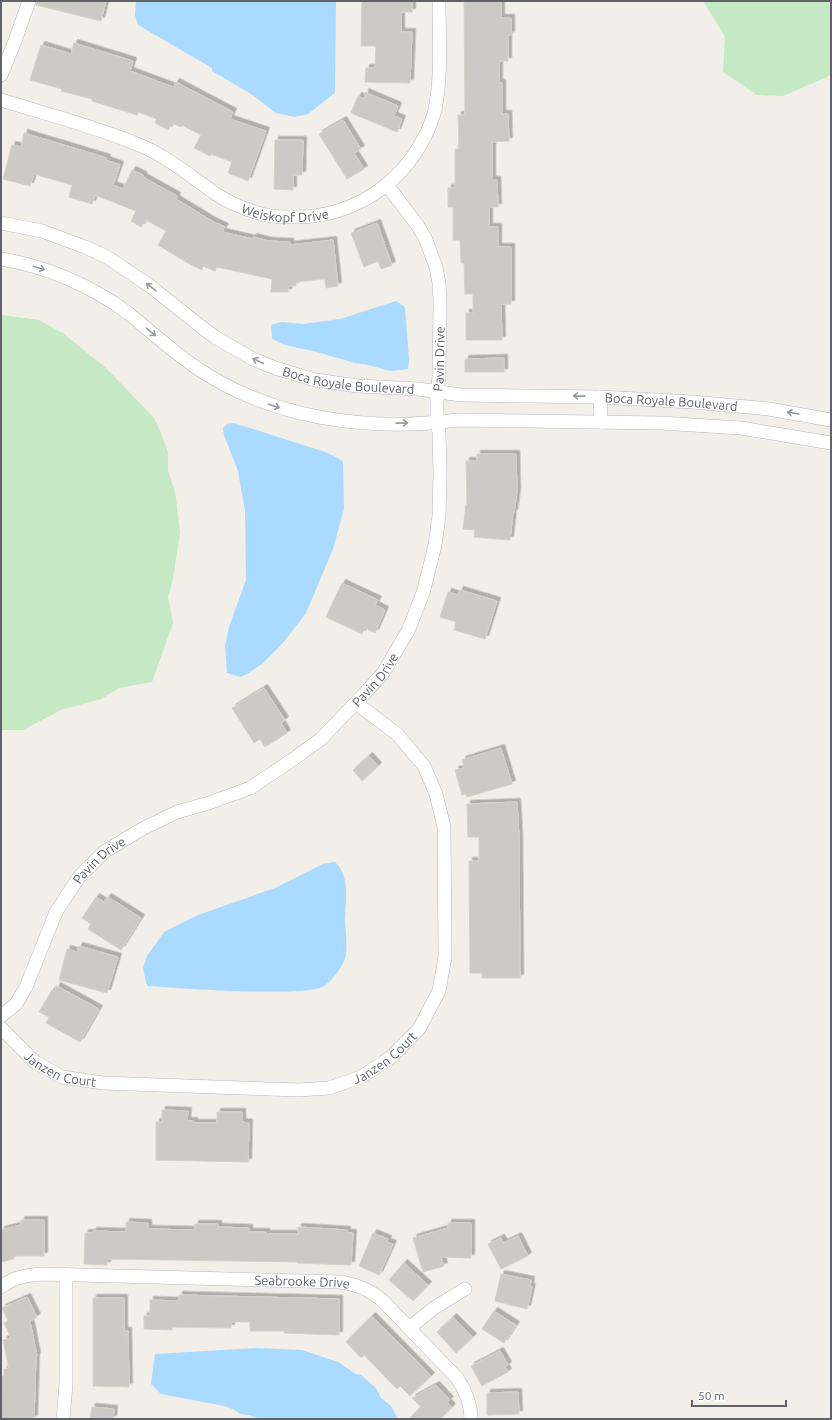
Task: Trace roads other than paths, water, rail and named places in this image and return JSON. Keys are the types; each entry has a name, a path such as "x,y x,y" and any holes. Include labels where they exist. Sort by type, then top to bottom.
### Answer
{"street":[{"path":"1,75 29,1"},
{"name":"Weiskopf Drive","path":"1,100 138,144 177,165 217,195 236,205 257,213 278,217 300,218 325,215 344,209 366,199 387,185 404,168 418,148 435,111 439,70 439,1"},
{"name":"Pavin Drive","path":"1,1016 16,1004 26,987 56,912 79,877 104,852 142,828 177,812 209,803 250,788 292,760 321,738 383,673 408,631 423,593 435,545 439,516 440,474 437,392 439,377 440,301 439,283 432,253 418,226 387,185"},
{"name":"Boca Royale Boulevard","path":"1,223 42,231 85,247 106,257 150,286 204,330 253,359 297,375 337,384 418,389 461,395 600,397 770,408 831,420"},
{"name":"Boca Royale Boulevard","path":"1,259 52,273 96,292 129,314 195,367 219,381 271,405 308,415 371,423 437,423 458,420 661,423 741,428 831,442"},
{"path":"600,397 601,422"},
{"name":"Janzen Court","path":"1,1028 35,1062 62,1076 103,1083 306,1090 329,1088 361,1077 390,1058 420,1029 439,991 445,957 444,827 436,794 424,766 397,734 356,703"},
{"name":"Seabrooke Drive","path":"1,1287 16,1278 28,1275 339,1282 361,1286 382,1301 457,1378 464,1388 469,1402 471,1419"},
{"path":"63,1419 66,1384 66,1275"},
{"path":"409,1328 434,1308 465,1289"}],"water":[{"path":"136,1 336,1 335,93 308,114 295,117 276,113 251,94 212,71 212,68 138,25 135,15"},
{"path":"396,301 405,307 409,360 408,369 391,371 285,345 272,339 271,325 282,322 303,324 340,319"},
{"path":"234,423 325,452 343,462 344,509 333,549 306,613 282,644 262,664 240,677 227,673 225,646 229,627 246,580 245,511 238,471 224,435 223,428 227,424"},
{"path":"335,862 340,868 345,882 346,954 338,972 324,986 313,990 268,992 148,986 146,983 143,968 147,956 164,932 198,915 275,888 323,864"},
{"path":"256,1348 302,1350 338,1362 356,1374 361,1375 376,1388 381,1398 391,1406 398,1419 259,1419 250,1415 240,1414 233,1409 224,1406 161,1394 151,1384 155,1354"}]}
